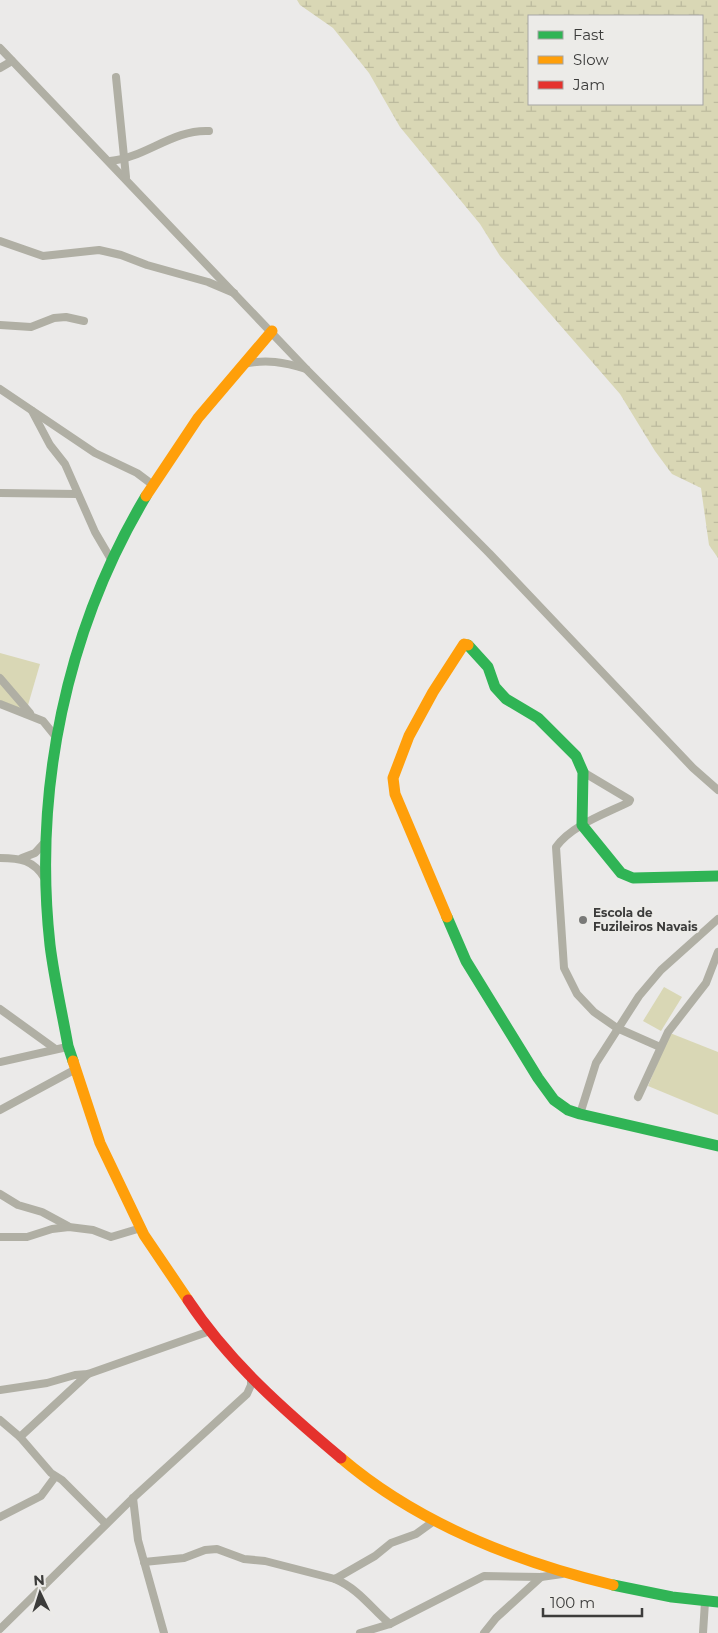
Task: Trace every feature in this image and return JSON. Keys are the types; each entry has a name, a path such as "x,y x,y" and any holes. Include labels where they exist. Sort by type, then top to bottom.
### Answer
{"street":[{"path":"0,48 126,177 307,370 489,554 693,768 718,790"},
{"path":"0,68 12,61"},
{"path":"116,77 126,177"},
{"path":"110,161 124,160 186,133 209,131"},
{"path":"0,241 43,256 91,250 121,255 147,265 208,282 238,295"},
{"path":"0,325 31,327 54,318 66,317 84,320"},
{"path":"272,331 242,364 185,435 153,485 112,561 72,668 56,737 46,840 45,879 49,944 67,1046 94,1132 116,1184 173,1283 210,1331 266,1396 332,1453 380,1488 434,1521 490,1548 565,1573 667,1597 718,1602"},
{"path":"242,364 268,361 290,364 307,370"},
{"path":"0,388 95,453 137,473 153,485"},
{"path":"31,409 50,446 65,464 95,532 112,561"},
{"path":"0,493 78,494"},
{"path":"660,1048 617,1028 594,1012 577,994 564,968 554,853 560,840 582,825 630,800 583,772 567,746 538,718 506,699 495,687 488,667 468,643 464,644 413,727 393,778 399,802 466,961 538,1078 554,1100 568,1110 580,1114 718,1146"},
{"path":"0,678 31,715"},
{"path":"0,704 43,721 56,737"},
{"path":"43,721 54,721 61,716"},
{"path":"583,772 582,825 616,867 627,877 718,876"},
{"path":"0,858 22,858 35,853 46,840"},
{"path":"22,858 40,870 45,879"},
{"path":"580,1114 596,1063 639,996 661,970 718,919"},
{"path":"638,1097 668,1032 706,983 718,954"},
{"path":"0,1008 54,1048"},
{"path":"0,1062 67,1046"},
{"path":"0,1110 74,1070"},
{"path":"0,1194 18,1205 42,1212 69,1227"},
{"path":"0,1237 26,1238 52,1229 69,1227 93,1230 111,1237 141,1228"},
{"path":"0,1390 88,1374 210,1331"},
{"path":"20,1438 88,1374"},
{"path":"0,1629 133,1498 247,1394 251,1385 250,1378"},
{"path":"247,1394 266,1396"},
{"path":"0,1420 106,1524"},
{"path":"0,1517 41,1496 56,1477"},
{"path":"133,1498 138,1540 164,1633"},
{"path":"335,1579 375,1556 391,1543 416,1534 434,1521"},
{"path":"144,1562 184,1558 205,1550 217,1549 244,1559 265,1561 348,1584 359,1592 376,1612 390,1624"},
{"path":"360,1633 390,1624 484,1576 541,1577 565,1573"},
{"path":"484,1633 496,1618 541,1577"},
{"path":"703,1633 705,1602"}],"green space":[{"path":"297,0 718,0 718,558 709,545 701,488 672,474 655,451 620,394 500,256 480,224 400,127 369,73 333,28 300,5"},
{"path":"0,653 40,664 26,712 0,705"},
{"path":"664,987 682,997 661,1031 643,1021"},
{"path":"670,1033 718,1052 718,1115 648,1086"}],"traffic: fast":[{"path":"73,1061 68,1046 50,945 46,887 47,828 52,770 62,713 76,656 95,601 118,547 146,496"},
{"path":"468,645 488,667 495,687 506,699 538,718 576,756 583,772 582,825 621,873 633,878 718,876"},
{"path":"447,917 466,961 538,1078 554,1100 568,1110 580,1114 718,1146"},
{"path":"613,1585 672,1597 718,1602"}],"traffic: slow":[{"path":"146,496 198,418 272,331"},
{"path":"447,917 395,794 393,778 409,736 433,692 464,644 468,645"},
{"path":"73,1061 100,1143 144,1235 188,1300"},
{"path":"341,1458 402,1502 435,1521 505,1552 541,1565 613,1585"}],"traffic: jam":[{"path":"188,1300 221,1344 259,1385 341,1458"}],"place":[{"name":"Escola de Fuzileiros Navais","path":"583,920"}]}
